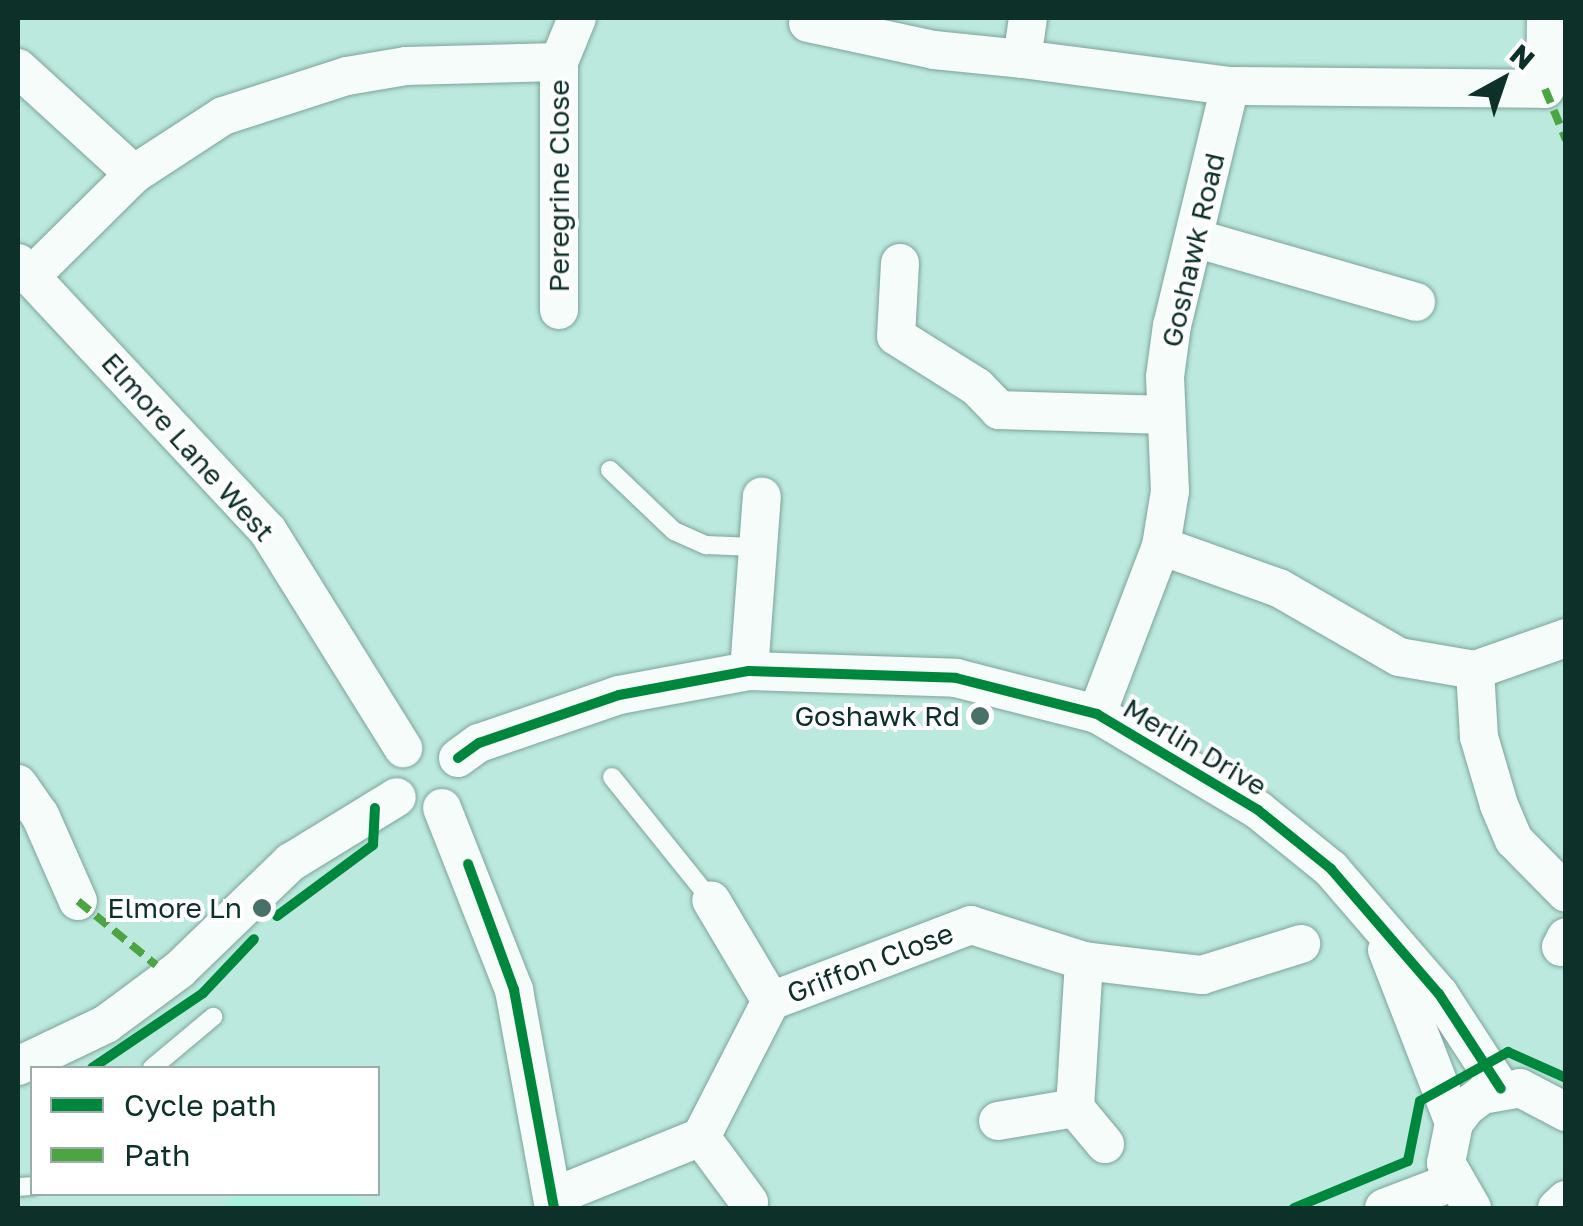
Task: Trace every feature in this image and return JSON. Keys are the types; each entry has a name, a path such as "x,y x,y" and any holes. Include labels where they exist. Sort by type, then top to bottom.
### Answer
{"street":[{"name":"Peregrine Close","path":"558,310 559,62 577,18"},
{"path":"1022,59 1028,18"},
{"path":"808,23 934,50 1230,86 1544,89 1546,18"},
{"name":"Peregrine Close","path":"25,269 134,174 222,116 347,76 406,66 559,62"},
{"path":"18,68 134,174"},
{"name":"Goshawk Road","path":"1097,714 1161,546 1170,491 1166,415 1172,325 1198,239 1230,86"},
{"path":"1198,239 1416,302"},
{"path":"900,264 896,336 978,387 998,410 1166,415"},
{"name":"Elmore Lane West","path":"25,269 268,530 404,748"},
{"path":"749,671 754,547 762,496"},
{"path":"1161,546 1279,588 1399,657 1475,670 1566,638"},
{"path":"1475,670 1479,737 1514,840 1566,893"},
{"name":"Merlin Drive","path":"458,758 479,743 619,695 749,671 956,678 1097,714 1258,810 1331,869 1456,1016 1501,1088"},
{"path":"433,740 458,758 462,787 442,808 418,811 397,796 391,771 404,748 433,740"},
{"path":"18,784 40,815 78,901"},
{"path":"18,1066 106,1024 179,970 291,862 397,796"},
{"path":"442,808 514,990 554,1202 700,1137 749,1202"},
{"name":"Griffon Close","path":"711,900 771,1001"},
{"name":"Merlin Drive","path":"1368,912 1401,978 1454,1123"},
{"name":"Griffon Close","path":"700,1137 771,1001 971,925 1084,961 1202,975 1302,944"},
{"path":"1084,961 1075,1108 1105,1144"},
{"path":"1384,1208 1462,1195 1446,1163 1454,1123 1482,1095 1501,1088 1520,1088 1562,1105"},
{"path":"998,1121 1075,1108"},
{"path":"1557,1208 1566,1200"}],"lane":[{"path":"610,470 674,531 706,545 754,547"},
{"path":"612,778 711,900"},
{"path":"154,1066 213,1017"}],"shaded area":[{"path":"232,1196 352,1196 367,1208 221,1208"}],"marked path":[{"path":"1545,89 1566,140"},
{"path":"78,901 156,965"}],"cycle path":[{"path":"458,758 479,743 619,695 749,671 956,678 1097,714 1258,810 1331,869 1439,994 1501,1089"},
{"path":"277,916 373,845 375,808"},
{"path":"468,864 514,990 554,1208"},
{"path":"95,1066 203,993 254,939"},
{"path":"1294,1208 1408,1161 1420,1101 1508,1052 1566,1078"}],"place":[{"name":"Goshawk Rd","path":"980,716"},
{"name":"Elmore Ln","path":"262,908"}]}
